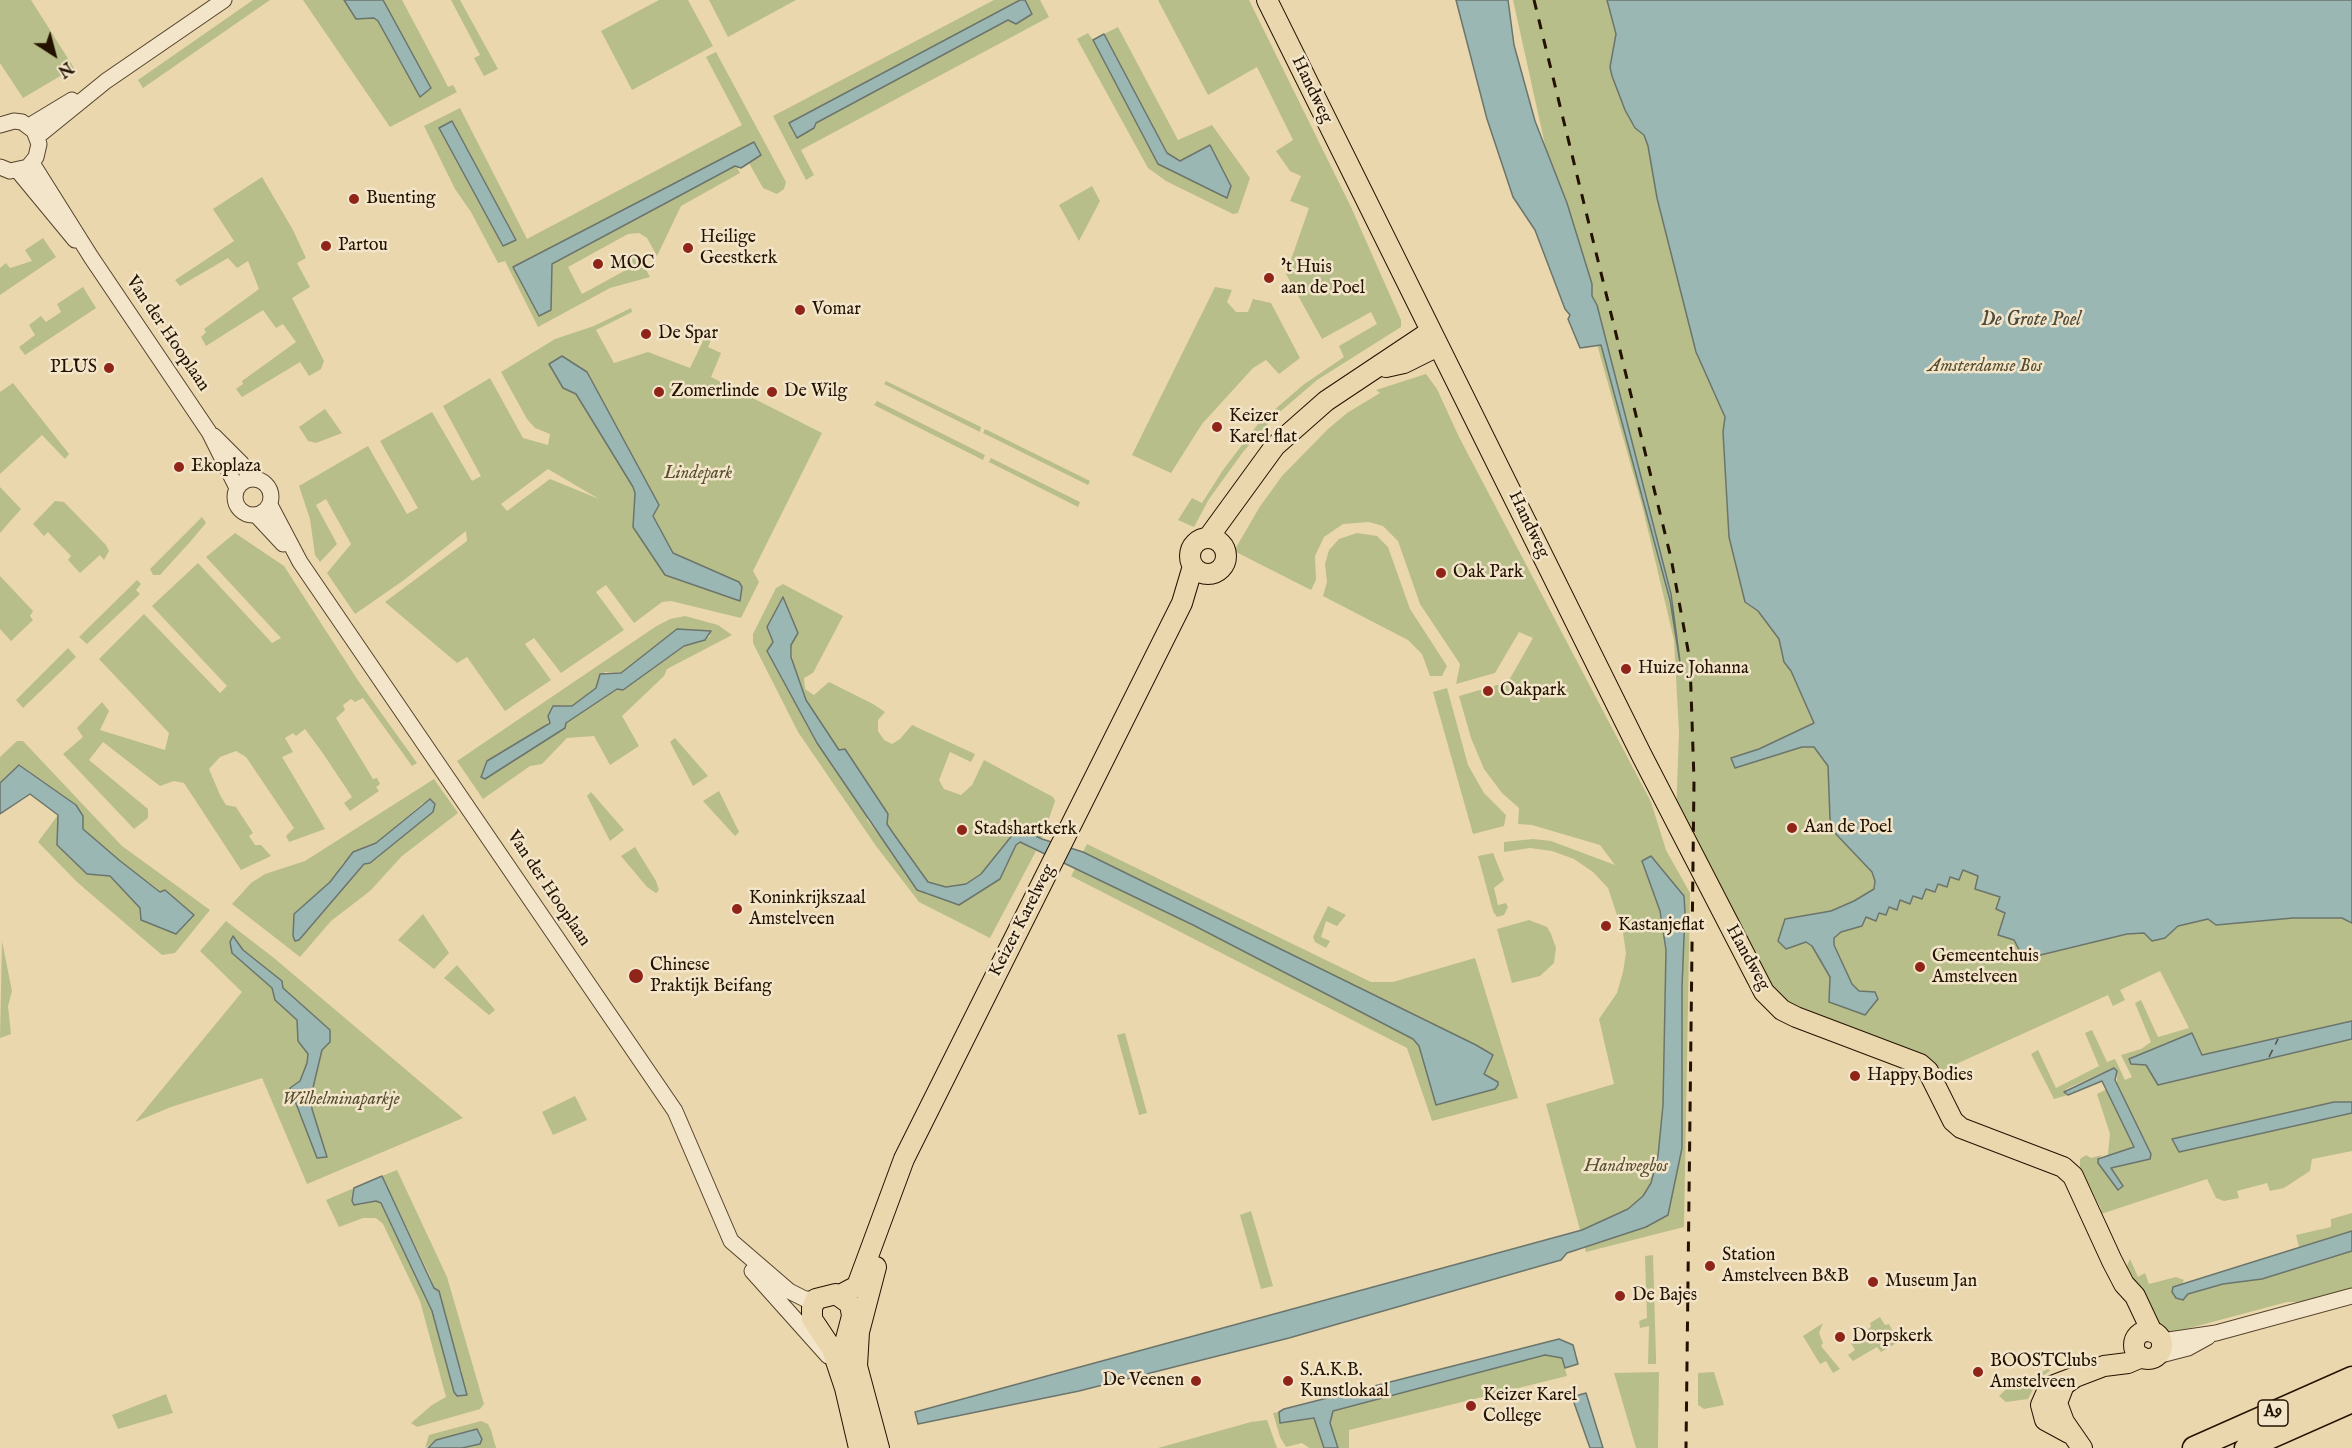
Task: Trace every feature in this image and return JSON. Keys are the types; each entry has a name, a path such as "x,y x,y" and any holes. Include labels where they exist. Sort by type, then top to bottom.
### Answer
{"highway":[{"name":"A9","path":"2194,1448 2352,1378"},
{"name":"A9","path":"2246,1448 2352,1401"}],"main road":[{"name":"Handweg","path":"1267,0 1646,764 1764,992 1789,1014 1920,1064 1928,1071 1953,1121 1961,1128 2063,1167 2073,1176 2124,1284 2135,1296 2148,1344"},
{"path":"1215,541 1230,521 1231,510 1252,474 1275,446 1326,401 1376,369 1404,363 1435,338"},
{"path":"1199,540 1215,541 1225,551 1224,563 1218,570 1200,569 1190,555 1193,546 1199,540"},
{"name":"Keizer Karelweg","path":"840,1295 857,1287 885,1210 927,1111 1200,569"},
{"name":"Keizer Karelweg","path":"879,1448 857,1366 859,1332 881,1248 885,1210"},
{"path":"857,1366 848,1351 846,1339 853,1312 850,1304 840,1295 831,1294 816,1299 812,1308 812,1318 832,1349 845,1388 859,1448"},
{"path":"2075,1440 2045,1420 2049,1404 2049,1387 2104,1366 2128,1363 2148,1344"}],"street":[{"path":"33,132 224,0"},
{"path":"0,167 18,171 32,163 38,151 33,132 22,122 2,120"},
{"name":"Van der Hooplaan","path":"32,163 209,432 237,488"},
{"name":"Van der Hooplaan","path":"18,171 58,221 92,257"},
{"name":"Van der Hooplaan","path":"209,432 232,453 252,478"},
{"path":"252,478 262,481 271,493 270,505 256,515 239,509 235,500 237,488 252,478"},
{"name":"Van der Hooplaan","path":"270,505 300,562 670,1104 723,1224 740,1251 744,1263 836,1363"},
{"name":"Van der Hooplaan","path":"256,515 300,562"},
{"name":"Van der Hooplaan","path":"740,1251 789,1291 806,1299 816,1299"},
{"path":"2148,1344 2216,1333 2352,1296"}],"green space":[{"path":"0,0 31,0 74,68 23,98 0,63"},
{"path":"253,0 270,0 143,88 138,80"},
{"path":"303,0 344,0 356,19 374,18 378,21 421,96 431,88 383,0 402,0 448,87 453,85 457,92 390,127"},
{"path":"451,0 460,0 498,69 484,76 474,58 480,55"},
{"path":"659,0 688,0 713,46 632,90 601,31"},
{"path":"709,0 796,0 728,37"},
{"path":"994,0 1020,0 790,123 814,128 816,123 1008,20 1016,23 1032,14 1025,0 1040,0 1049,17 801,150 814,175 806,180 773,116"},
{"path":"1158,0 1249,0 1351,207 1401,320 1401,327 1317,380 1274,417 1243,452 1209,499 1194,527 1178,520 1192,498 1202,503 1223,470 1258,424 1303,385 1344,357 1339,346 1377,324 1371,312 1322,339 1286,274 1309,208 1290,201 1301,176 1290,171 1276,151 1293,140 1257,67 1208,95"},
{"name":"De Grote Poel","path":"1513,0 2352,0 2352,1151 2312,1159 2310,1171 2284,1188 2270,1191 2267,1183 2237,1191 2239,1198 2224,1201 2216,1198 2207,1179 2101,1214 2101,1209 2080,1167 2080,1159 2086,1155 2091,1158 2102,1155 2098,1159 2106,1172 2110,1134 2097,1094 2117,1084 2117,1071 2113,1068 2066,1089 2065,1094 2068,1095 2054,1099 2031,1054 2038,1050 2056,1088 2099,1066 2085,1033 2092,1030 2107,1062 2115,1059 2125,1080 2132,1077 2121,1055 2141,1049 2151,1042 2135,1003 2141,1000 2158,1037 2189,1028 2160,971 2120,990 2125,1000 2113,1006 2108,995 1943,1070 1774,996 1676,815 1679,732 1674,640 1643,509 1559,208","holes":["2193,1034 2197,1046 2146,1065 2132,1064"]},
{"path":"1118,27 1178,140 1212,125 1250,178 1238,213 1233,214 1166,181 1148,168 1077,39 1088,33 1093,40 1158,164 1180,161 1167,153 1104,34"},
{"path":"716,52 786,182 784,189 777,194 763,188 749,163 761,155 754,142 513,267 551,310 552,265 736,165 740,173 681,206 657,256 647,238 639,233 628,234 568,267 582,294 626,270 622,262 638,254 650,277 610,288 538,327 505,261 498,263 471,212 455,189 424,126 460,108 527,239 742,125 706,57","holes":["452,121 516,239 503,246"]},
{"path":"262,177 293,230 306,258 297,263 310,287 292,298 324,361 321,369 309,376 300,362 242,397 236,389 243,384 242,381 296,342 283,324 276,328 263,310 206,346 201,337 206,332 204,329 259,289 248,261 237,268 228,258 180,286 175,280 234,241 213,209"},
{"path":"1092,186 1100,201 1079,241 1059,205"},
{"path":"43,238 56,257 0,295 0,268 6,263 10,268 32,261 25,250"},
{"path":"83,287 96,308 25,355 19,347 35,335 29,325 41,316 46,322 61,312 57,304"},
{"path":"1215,287 1232,290 1227,302 1236,312 1248,312 1253,299 1271,303 1300,358 1279,374 1266,360 1253,368 1202,424 1171,473 1132,455"},
{"name":"Lindepark","path":"631,308 632,312 596,330 614,363 648,352 690,368 705,337 711,340 708,347 721,353 711,377 822,433 753,571 759,582 741,618 671,601 662,602 634,623 606,585 596,592 624,630 561,673 534,638 525,644 551,680 505,711 467,657 457,663 385,602 467,541 466,531 404,580 355,614 327,573 351,544 326,499 316,505 337,544 320,562 315,555 310,519 299,486 368,446 407,514 418,508 380,441 432,412 472,481 481,476 443,406 490,378 523,438 548,445 550,434 535,428 527,419 501,372 555,339 594,326","holes":["548,469 599,499 550,479 507,511 501,504"]},
{"name":"Handwegbos","path":"1426,374 1437,389 1459,437 1651,802 1666,850 1690,893 1684,1227 1586,1252 1546,1104 1614,1084 1599,1019 1617,993 1623,972 1626,953 1623,933 1608,888 1593,872 1574,859 1552,851 1530,848 1504,852 1504,842 1533,839 1551,841 1615,865 1600,845 1532,825 1518,824 1519,808 1502,793 1484,769 1471,738 1459,696 1508,682 1533,638 1519,632 1495,673 1456,684 1460,664 1420,604 1398,541 1383,526 1369,522 1343,524 1324,537 1315,556 1316,580 1311,590 1234,551 1259,508 1282,476 1328,429 1347,413 1380,393 1376,390"},
{"path":"886,381 981,427 980,432 884,384"},
{"path":"13,383 69,454 65,459 42,435 0,474 0,392"},
{"path":"877,401 985,455 983,460 874,405"},
{"path":"325,409 342,433 316,443 308,441 299,427"},
{"path":"985,429 1090,481 1088,485 983,433"},
{"path":"991,458 1080,502 1078,507 989,462"},
{"path":"0,487 21,509 0,533"},
{"path":"55,501 64,502 106,545 109,551 104,560 100,555 80,573 68,560 71,556 48,532 44,536 33,524"},
{"path":"202,517 206,523 190,542 160,575 153,575 150,569"},
{"path":"235,533 284,566 359,682 417,763 412,766 363,698 355,702 351,699 343,705 345,710 336,718 373,779 377,778 380,784 376,787 379,791 350,811 344,803 352,797 322,752 305,729 296,736 293,733 285,738 293,752 282,757 325,829 289,842 286,836 294,828 246,757 236,751 220,757 209,769 220,795 226,805 236,807 253,833 249,836 255,845 261,845 271,856 241,870 184,783 174,781 160,786 103,742 89,760 148,809 148,818 134,829 63,754 83,737 77,728 102,702 109,711 100,730 165,750 169,733 99,659 144,614 220,693 227,686 152,606 198,563 272,643 281,638 206,557"},
{"path":"1357,533 1377,536 1388,547 1410,609 1447,666 1442,676 1430,676 1422,654 1408,640 1323,596 1327,582 1325,564 1329,550 1339,539"},
{"path":"0,576 33,611 30,616 33,620 11,641 0,629"},
{"path":"137,580 141,584 136,590 140,594 87,644 79,637"},
{"path":"783,584 843,616 813,673 804,678 805,689 814,695 829,682 873,704 885,712 878,720 878,731 884,740 892,744 900,739 912,725 975,754 971,762 950,752 939,780 944,789 961,795 972,785 984,760 1053,797 1055,801 1042,839 1018,828 981,874 966,884 946,887 928,882 806,700 794,672 791,645 767,627 817,743 867,815 867,820 927,895 1000,879 1016,845 1020,842 1036,851 990,938 919,902 876,846 798,732 753,643 753,634 776,588"},
{"path":"685,616 718,625 732,635 667,669 664,676 622,716 639,746 610,765 594,736 567,738 542,764 530,766 483,799 457,761 670,619","holes":["677,629 711,635 706,640 684,646 623,690 617,689 565,723 565,728 485,779 481,774 488,761 544,727 563,705 572,706 596,688 598,678 605,672 621,673"]},
{"path":"68,648 76,657 23,708 16,700"},
{"path":"1447,688 1468,765 1484,793 1506,815 1504,826 1473,834 1433,692"},
{"path":"675,738 708,776 693,786 670,742"},
{"path":"17,741 23,741 122,846 210,910 175,953 162,955 77,882 38,842 58,815 57,845 87,874 110,876 140,908 176,934 193,916 119,860 83,829 83,816 76,805 20,765 0,783 0,757"},
{"path":"434,779 458,813 402,856 370,891 331,921 300,957 232,904 251,883 265,874 305,861","holes":["423,803 433,812 370,863 364,864 299,940 295,941 294,914 330,882 343,863 366,846 376,843"]},
{"path":"719,791 739,832 735,836 703,801"},
{"path":"591,792 624,830 610,841 587,796"},
{"path":"1087,844 1371,982 1393,982 1475,958 1518,1098 1432,1121 1407,1048 1071,876 1076,867 1386,1023 1413,1039 1419,1046 1437,1105 1495,1089 1498,1085 1484,1074 1493,1054 1083,852"},
{"path":"635,847 656,881 659,890 656,893 647,887 621,856"},
{"path":"1493,853 1504,880 1494,888 1498,905 1506,903 1508,907 1504,915 1497,917 1493,911 1478,856"},
{"path":"1328,906 1346,915 1337,926 1326,921 1321,937 1330,941 1326,948 1315,942 1313,937"},
{"path":"423,914 449,953 434,969 398,940"},
{"path":"1529,920 1547,927 1556,948 1554,963 1540,976 1512,983 1497,929"},
{"name":"Wilhelminaparkje","path":"226,921 274,958 463,1118 307,1184 262,1078 171,1107 135,1122 242,992 200,951"},
{"path":"2,941 12,991 8,1006 11,1034 0,1038"},
{"path":"457,965 495,1010 489,1015 444,978"},
{"path":"1125,1033 1147,1113 1139,1115 1117,1035"},
{"path":"575,1096 587,1120 553,1135 542,1112"},
{"path":"397,1170 447,1277 484,1404 480,1409 417,1427 411,1423 432,1405 446,1397 420,1301 383,1224 376,1218 363,1218 339,1227 326,1200 354,1188 360,1205 376,1201 381,1203 432,1311 454,1392 462,1371 455,1359 430,1276 382,1176"},
{"path":"1251,1211 1273,1286 1261,1289 1240,1215"},
{"path":"2352,1213 2352,1231 2299,1247 2296,1235 2331,1227 2331,1219"},
{"path":"2352,1251 2352,1289 2305,1302 2287,1302 2171,1333 2159,1330 2126,1268 2130,1259 2138,1277 2145,1273 2149,1284 2176,1277 2184,1280 2182,1284 2174,1287 2174,1293 2182,1300 2188,1294 2223,1284 2262,1279"},
{"path":"1653,1255 1656,1364 1648,1364 1649,1326 1640,1328 1639,1321 1647,1318 1645,1256"},
{"path":"1880,1317 1885,1325 1889,1324 1898,1342 1881,1352 1877,1347 1853,1361 1848,1355 1855,1350 1851,1343 1863,1336 1866,1342 1871,1339 1868,1329 1871,1327 1870,1323"},
{"path":"1823,1323 1819,1333 1823,1343 1821,1346 1840,1369 1833,1373 1826,1361 1820,1364 1803,1336"},
{"path":"1545,1355 1562,1358 1567,1376 1349,1430 1349,1448 1338,1448 1330,1423 1333,1411"},
{"path":"2048,1369 2050,1371 2039,1378 2028,1399 2006,1402 1999,1396 2006,1389"},
{"path":"1659,1372 1658,1448 1636,1448 1614,1373"},
{"path":"1714,1372 1724,1405 1704,1409 1698,1405 1698,1373"},
{"path":"166,1394 173,1413 118,1429 112,1415"},
{"path":"1279,1412 1280,1423 1315,1418 1324,1448 1309,1448 1302,1443 1286,1447 1280,1437 1273,1413"},
{"path":"1267,1420 1277,1448 1158,1448 1251,1422"},
{"path":"481,1421 488,1424 496,1448 462,1448 480,1443 436,1440 425,1448 429,1435"}],"water":[{"path":"344,0 383,0 431,88 420,97 378,21 374,18 356,19"},
{"path":"1020,0 1025,0 1032,14 1016,24 1008,20 816,123 814,128 797,138 789,123"},
{"path":"1456,0 1508,0 1514,45 1535,121 1567,203 1592,284 1592,296 1597,305 1671,594 1681,669 1670,600 1601,345 1580,348 1568,319 1570,315 1565,309 1535,230 1513,197 1487,119"},
{"name":"De Grote Poel","path":"1607,0 2352,0 2352,923 2342,918 2293,918 2216,925 2208,919 2178,926 2165,938 2152,941 2144,933 2127,934 2024,959 2014,940 1998,935 2005,913 1996,909 2000,897 1975,889 1978,876 1963,870 1959,880 1950,877 1947,887 1938,884 1935,892 1926,889 1922,899 1913,896 1910,904 1900,900 1897,910 1889,907 1886,915 1879,913 1876,921 1866,917 1862,926 1841,932 1834,938 1834,945 1852,984 1859,991 1875,992 1878,999 1865,1015 1829,1002 1830,977 1812,946 1806,942 1786,949 1778,941 1785,919 1831,911 1874,889 1875,881 1872,872 1834,832 1830,819 1828,766 1814,747 1802,747 1735,768 1731,758 1759,749 1814,723 1791,671 1784,662 1779,639 1758,611 1745,602 1729,537 1723,432 1725,417 1696,352 1657,198 1648,146 1644,135 1635,128 1625,110 1612,76 1610,67 1616,34"},
{"path":"1104,34 1167,153 1180,161 1210,145 1231,186 1227,198 1158,164 1093,40"},
{"path":"452,121 516,240 503,246 439,128"},
{"path":"754,142 761,155 741,168 735,166 552,264 551,310 539,316 513,267"},
{"path":"562,356 587,372 659,505 653,516 673,553 739,582 742,587 740,601 665,575 633,527 635,493 633,487 576,394 563,388 549,364"},
{"path":"783,597 798,633 791,645 791,657 806,700 839,750 845,749 888,814 887,824 928,882 946,887 966,884 981,874 1018,828 1042,839 1083,852 1476,1045 1493,1055 1484,1074 1498,1082 1498,1085 1495,1089 1436,1105 1419,1046 1413,1039 1193,925 1020,842 1016,845 1000,879 959,905 917,890 817,743 767,651 773,642 767,627"},
{"path":"677,629 711,631 705,640 684,646 623,690 617,689 566,723 565,728 485,779 481,777 487,761 550,723 548,716 553,706 572,706 596,688 600,674 621,673"},
{"path":"19,765 76,805 83,816 83,829 119,860 160,892 165,890 194,915 176,934 141,920 140,908 110,876 87,874 57,845 58,815 30,794 0,814 0,783"},
{"path":"430,799 435,804 433,812 370,863 364,864 299,940 295,941 293,936 294,914 330,882 353,852 376,843"},
{"path":"1651,856 1684,896 1685,913 1682,987 1682,1148 1668,1215 1646,1227 1567,1253 1561,1260 1289,1338 1079,1391 918,1424 915,1412 1582,1230 1628,1209 1643,1196 1651,1183 1658,1156 1663,1105 1666,950 1660,911 1642,861"},
{"path":"233,936 243,950 282,981 283,988 330,1030 330,1042 322,1050 311,1096 312,1109 327,1157 317,1158 290,1088 300,1081 308,1054 298,1041 297,1020 275,1000 272,988 232,953 230,942"},
{"path":"2352,1021 2352,1039 2158,1085 2146,1065 2131,1064 2129,1059 2192,1033 2202,1055"},
{"path":"2114,1068 2117,1071 2115,1080 2151,1154 2150,1159 2111,1168 2123,1186 2118,1190 2098,1163 2098,1159 2134,1147 2102,1081 2068,1095 2064,1092"},
{"path":"2334,1102 2352,1102 2352,1113 2179,1152 2172,1139"},
{"path":"382,1176 434,1288 439,1291 467,1395 457,1396 454,1392 432,1311 381,1203 376,1201 354,1205 352,1201 354,1188"},
{"path":"2352,1231 2352,1251 2262,1279 2223,1284 2188,1294 2183,1300 2176,1298 2172,1292 2173,1287"},
{"path":"1559,1339 1573,1345 1578,1364 1565,1368 1562,1358 1545,1355 1333,1411 1330,1423 1338,1448 1324,1448 1314,1418 1280,1423 1279,1412 1284,1409"},
{"path":"1586,1393 1603,1448 1590,1448 1572,1397"},
{"path":"477,1429 482,1439 480,1444 462,1448 428,1448 436,1440"}],"ferry route":[{"path":"2269,1057 2278,1039"}],"railway":[{"path":"1534,0 1671,558 1690,661 1694,780 1686,1448"}],"place":[{"name":"Buenting","path":"354,199"},
{"name":"Partou","path":"326,246"},
{"name":"Heilige Geestkerk","path":"688,248"},
{"name":"MOC","path":"598,264"},
{"name":"'t Huis aan de Poel","path":"1269,278"},
{"name":"Vomar","path":"800,310"},
{"name":"De Spar","path":"646,334"},
{"name":"PLUS","path":"109,368"},
{"name":"Zomerlinde","path":"659,392"},
{"name":"De Wilg","path":"772,392"},
{"name":"Keizer Karel flat","path":"1217,427"},
{"name":"Ekoplaza","path":"179,467"},
{"name":"Oak Park","path":"1441,573"},
{"name":"Huize Johanna","path":"1626,669"},
{"name":"Oakpark","path":"1488,691"},
{"name":"Aan de Poel","path":"1792,828"},
{"name":"Stadshartkerk","path":"962,830"},
{"name":"Koninkrijkszaal Amstelveen","path":"737,909"},
{"name":"Kastanjeflat","path":"1606,926"},
{"name":"Gemeentehuis Amstelveen","path":"1920,967"},
{"name":"Chinese Praktijk Beifang","path":"636,976"},
{"name":"Happy Bodies","path":"1855,1076"},
{"name":"Station Amstelveen B&B","path":"1710,1266"},
{"name":"Museum Jan","path":"1873,1282"},
{"name":"De Bajes","path":"1620,1296"},
{"name":"Dorpskerk","path":"1840,1337"},
{"name":"BOOSTClubs Amstelveen","path":"1978,1372"},
{"name":"De Veenen","path":"1196,1381"},
{"name":"S.A.K.B. Kunstlokaal","path":"1288,1381"},
{"name":"Keizer Karel College","path":"1471,1406"}],"park label":[{"name":"Amsterdamse Bos","path":"1985,367"}]}
